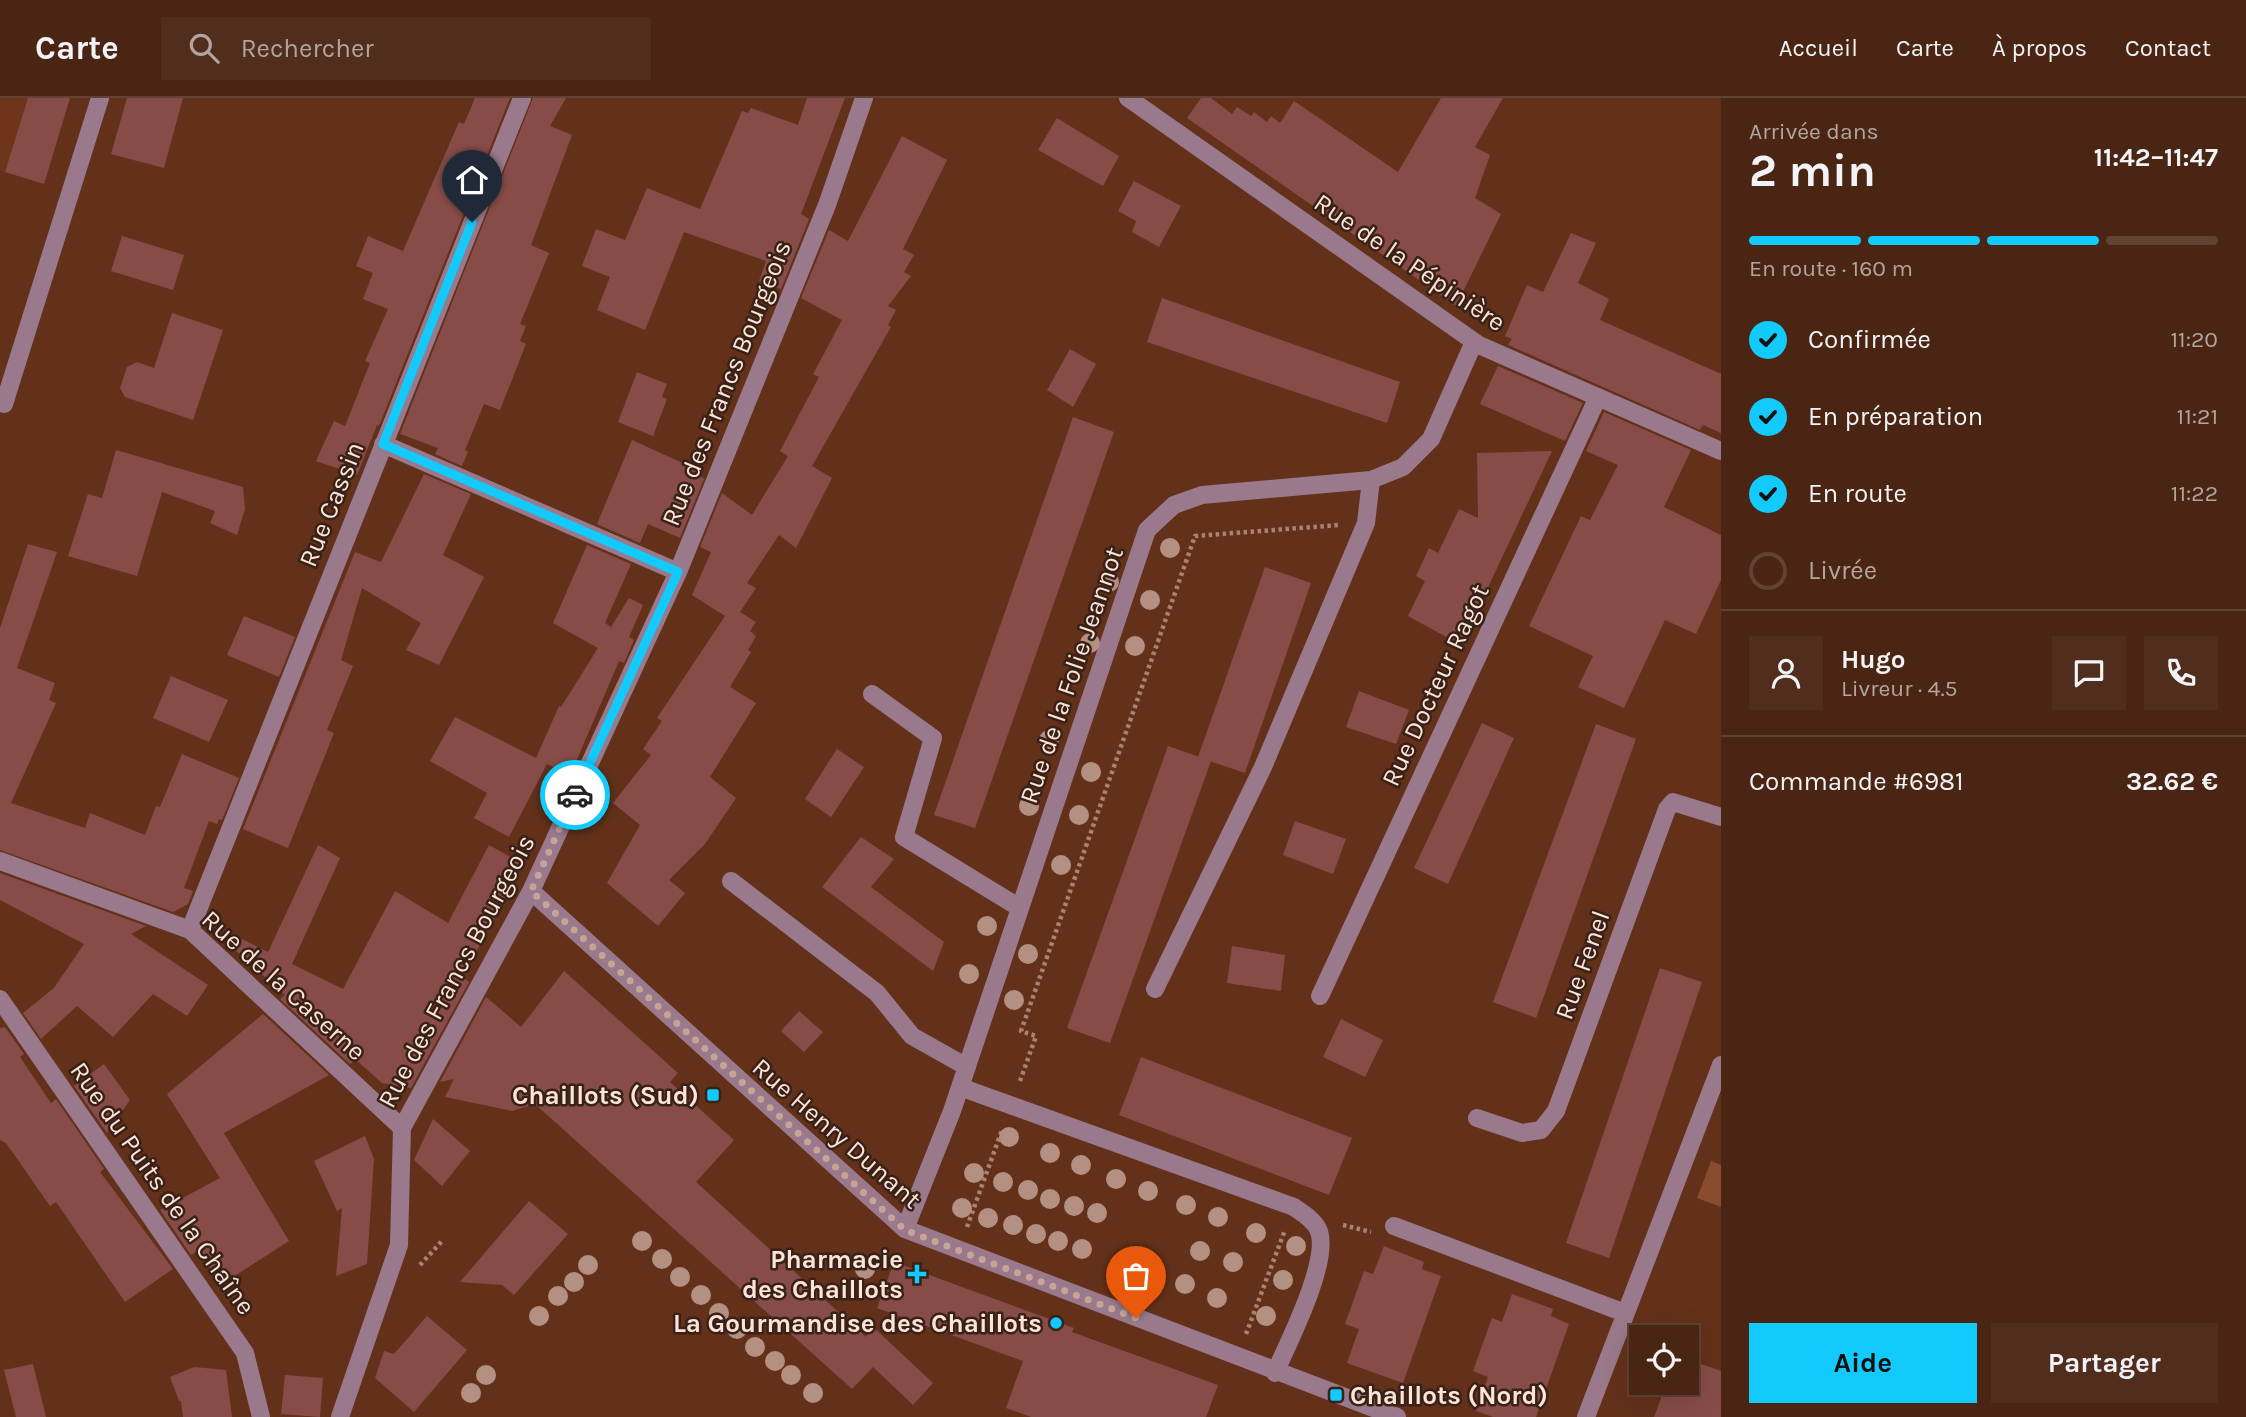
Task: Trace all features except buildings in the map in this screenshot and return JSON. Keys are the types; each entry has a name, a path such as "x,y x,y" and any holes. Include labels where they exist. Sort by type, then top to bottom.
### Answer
{"street":[{"path":"4,404 100,98"},
{"name":"Rue Cassin","path":"190,930 522,98"},
{"name":"Rue des Francs Bourgeois","path":"340,1417 399,1245 401,1128 531,891 678,572 827,205 864,98"},
{"name":"Rue de la Pépinière","path":"1128,98 1474,342 1721,451"},
{"name":"Rue de la Folie Jeannot","path":"905,1230 967,1067 1147,530 1174,505 1202,495 1371,480 1403,467 1431,439 1474,342"},
{"name":"Rue Docteur Ragot","path":"1320,996 1598,397"},
{"path":"383,444 678,572"},
{"path":"1155,989 1263,767 1366,523 1371,480"},
{"path":"872,694 933,738 904,837 1020,908"},
{"name":"Rue Fenel","path":"1477,1118 1522,1133 1541,1130 1556,1111 1667,809 1674,802 1684,802 1721,817"},
{"name":"Rue de la Caserne","path":"0,861 190,930 401,1128"},
{"path":"731,881 877,993 912,1036 967,1067"},
{"name":"Rue Henry Dunant","path":"531,891 905,1230 1275,1373 1398,1417"},
{"name":"Rue du Puits de la Chaîne","path":"0,999 245,1353 261,1417"},
{"path":"1586,1417 1721,1065"},
{"path":"960,1087 1294,1208 1317,1227 1321,1249 1314,1275 1275,1373"},
{"path":"1394,1226 1625,1313"}],"path":[{"path":"1019,1083 1036,1035 1021,1031 1195,536 1366,523"},
{"path":"967,1228 1004,1122"},
{"path":"1246,1334 1294,1208"},
{"path":"1317,1227 1348,1225 1379,1235 1394,1226"}],"shaded area":[{"path":"0,98 70,98 44,184 0,170"},
{"path":"1711,1161 1721,1165 1721,1207 1697,1198"}],"way so far":[{"path":"575,795 531,891 735,1079 905,1230 1136,1318"}],"place":[{"name":"Chaillots (Sud)","path":"713,1095"},
{"name":"Pharmacie des Chaillots","path":"917,1274"},
{"name":"La Gourmandise des Chaillots","path":"1056,1323"},
{"name":"Chaillots (Nord)","path":"1336,1395"}],"route":[{"path":"472,222 383,444 678,572 575,795"}]}
